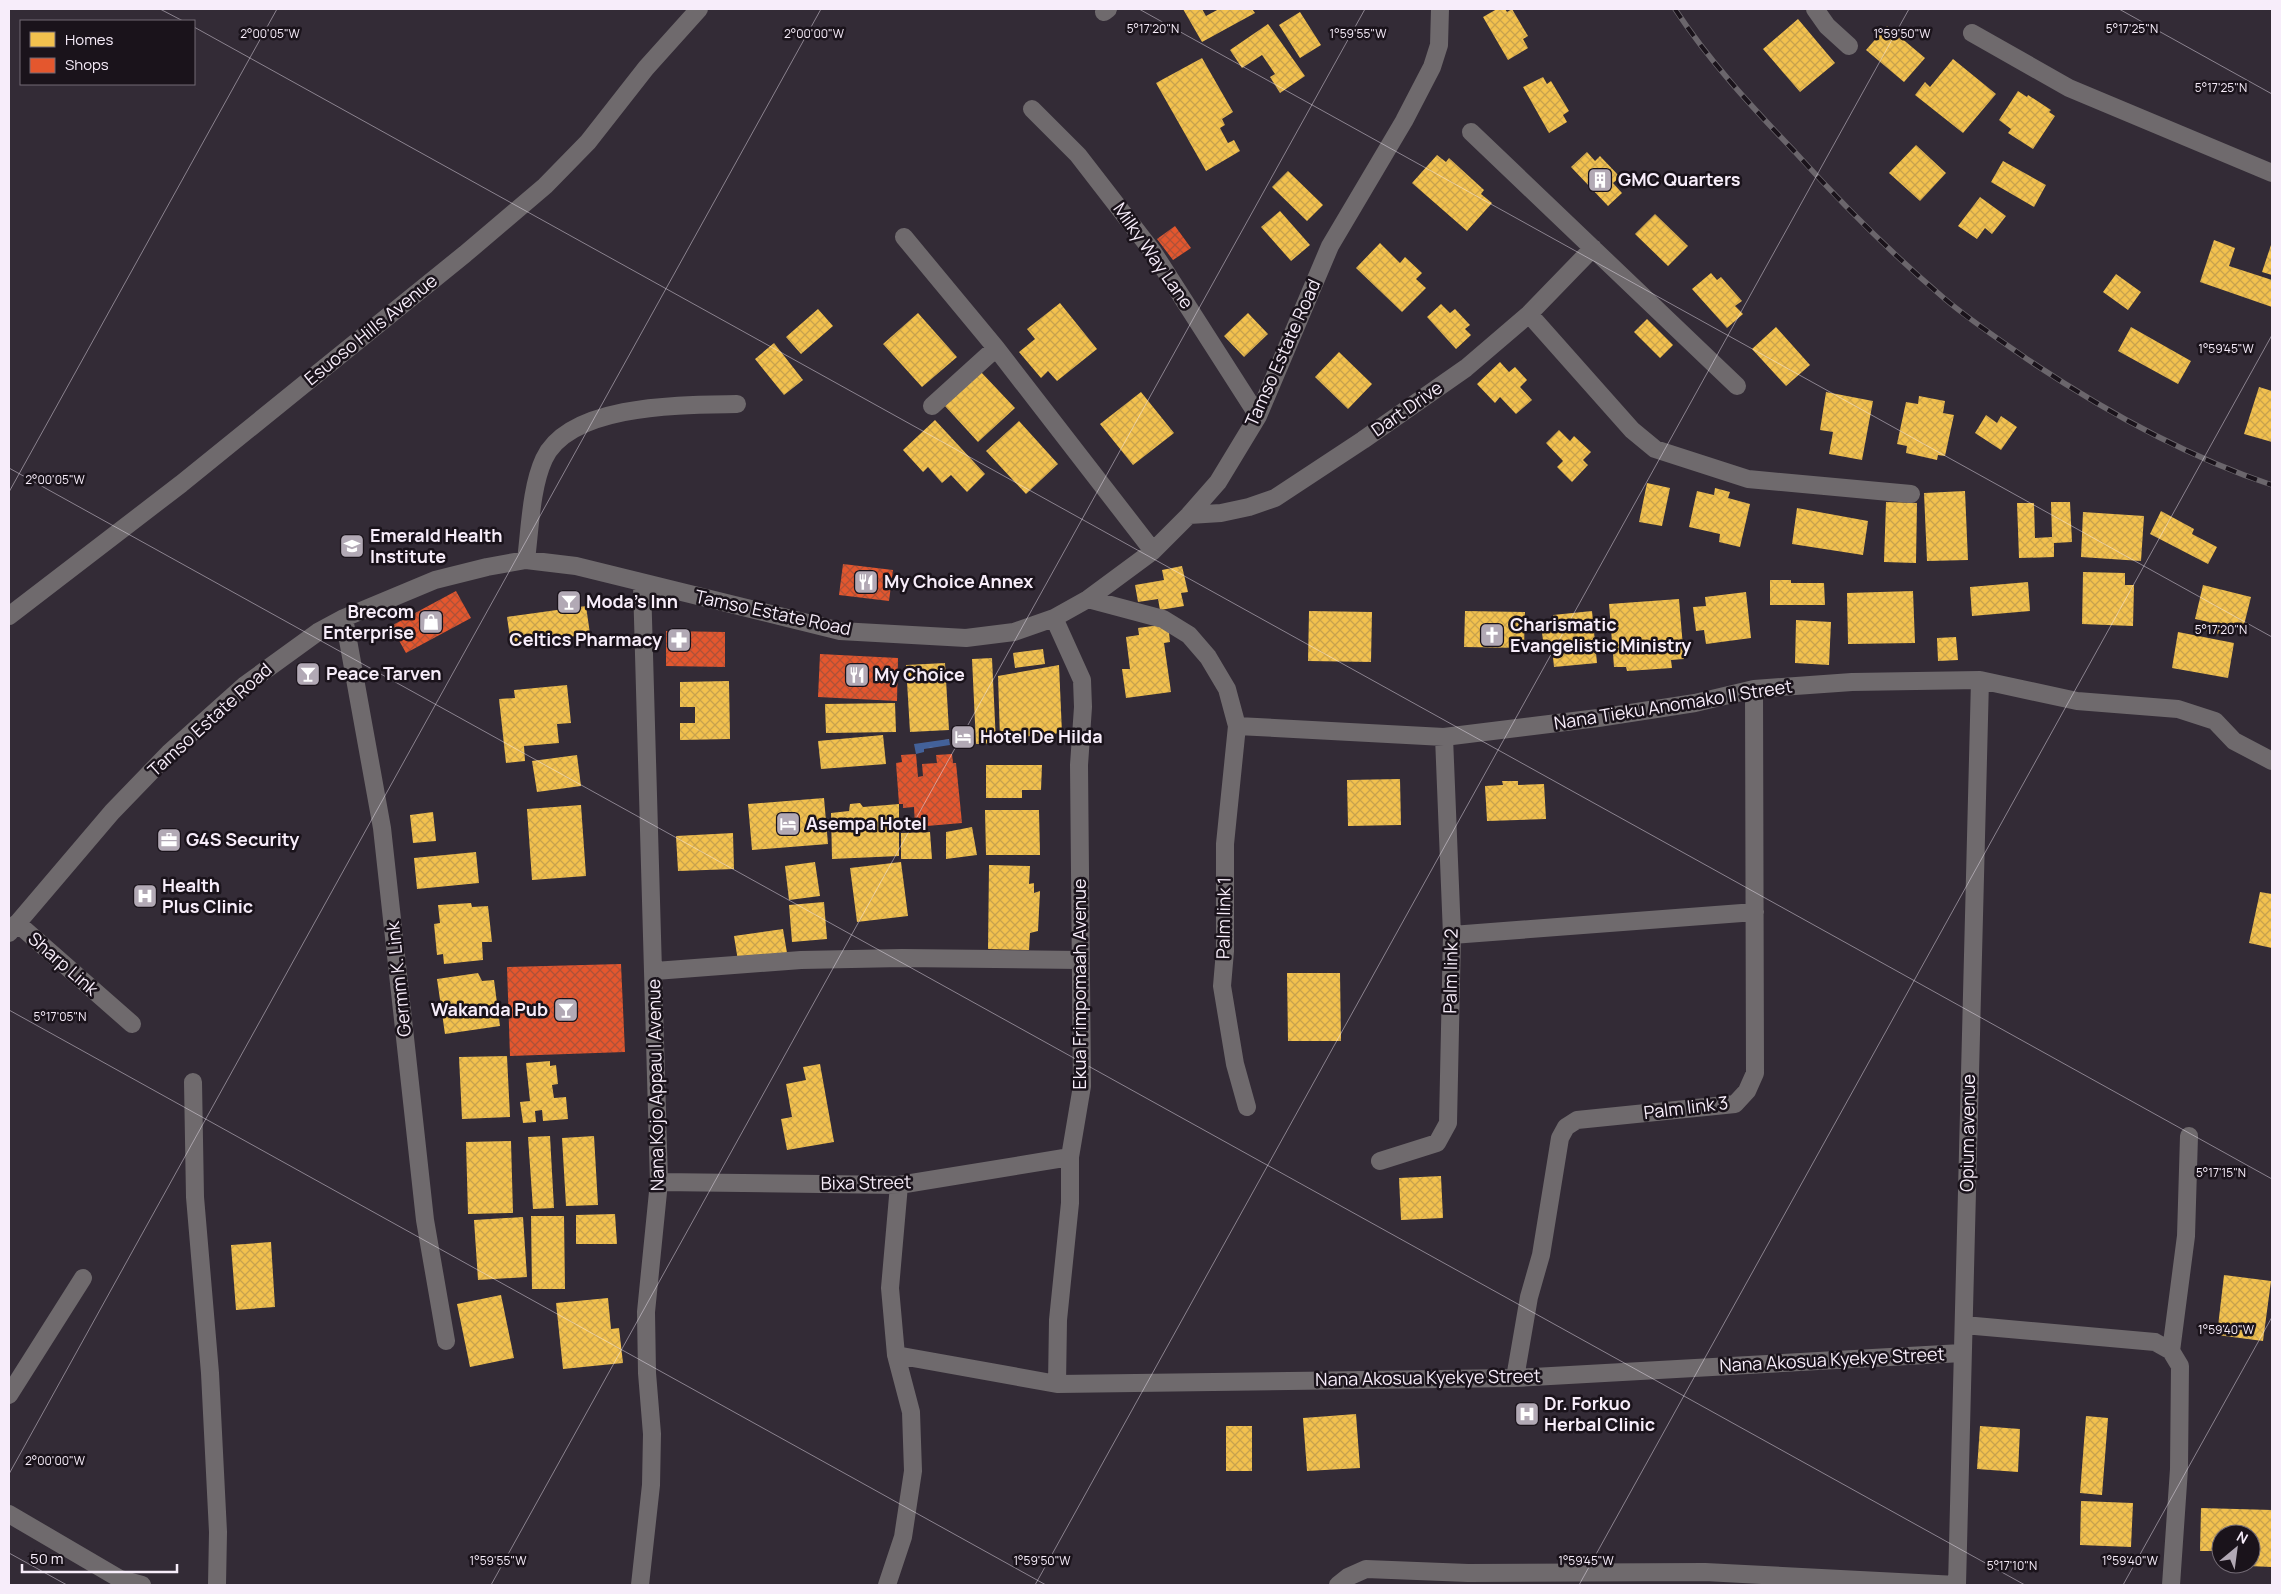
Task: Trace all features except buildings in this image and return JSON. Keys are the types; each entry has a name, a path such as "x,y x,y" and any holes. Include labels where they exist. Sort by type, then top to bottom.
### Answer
{"street":[{"name":"Esuoso Hills Avenue","path":"9,616 188,478 538,192 588,142 646,68 699,9"},
{"name":"Tamso Estate Road","path":"13,928 119,805 206,719 244,685 318,632 344,618 435,580 487,567 526,560 576,566 642,584 840,631 966,638 1014,632 1054,618 1088,599 1153,551 1189,515 1218,482 1258,416 1330,246 1404,121 1432,67 1439,45 1440,9"},
{"path":"1815,9 1827,26 1849,46"},
{"path":"1972,34 2069,88 2272,173"},
{"name":"Milky Way Lane","path":"1032,109 1078,155 1153,252 1258,416"},
{"path":"1471,132 1737,386"},
{"path":"904,238 996,348 1153,551"},
{"name":"Dart Drive","path":"1189,515 1221,513 1249,507 1274,498 1466,368 1529,314 1593,248"},
{"path":"1529,314 1632,430 1656,449 1748,479 1911,494"},
{"path":"932,406 996,348"},
{"path":"526,560 538,475 544,458 554,443 564,435 608,415 631,410 665,405 738,404"},
{"name":"Nana Kojo Appau I Avenue","path":"640,1585 651,1486 652,1434 647,1373 646,1312 659,1182 655,971 642,584"},
{"path":"1088,599 1163,619 1188,635 1208,657 1227,689 1237,726"},
{"name":"Germm K. Link","path":"344,618 382,828 425,1220 446,1341"},
{"name":"Ekua Frimpomaah Avenue","path":"1054,618 1082,680 1083,707 1079,765 1082,1086 1070,1157 1070,1203 1058,1320 1057,1384"},
{"name":"Nana Tieku Anomako II Street","path":"1237,726 1444,737 1598,718 1695,703 1754,689 1852,682 1980,680 2076,700 2178,709 2215,721 2234,741 2272,761"},
{"name":"Opium avenue","path":"1957,1585 1980,680"},
{"name":"Palm link 3","path":"1515,1378 1530,1297 1541,1255 1560,1138 1566,1126 1578,1120 1735,1104 1747,1091 1755,1073 1754,689"},
{"name":"Palm link 1","path":"1237,726 1225,844 1225,951 1222,986 1235,1064 1247,1106"},
{"name":"Palm link 2","path":"1380,1161 1437,1143 1448,1123 1452,935 1444,737"},
{"path":"1452,935 1755,912"},
{"name":"Sharp Link","path":"13,928 132,1024"},
{"path":"655,971 810,960 902,958 1080,960"},
{"path":"193,1082 195,1197 210,1373 218,1532 217,1585"},
{"path":"2171,1351 2186,1236 2189,1136"},
{"name":"Bixa Street","path":"659,1182 899,1185 1070,1157"},
{"path":"887,1585 903,1537 913,1471 911,1412 896,1354 890,1288 899,1185"},
{"path":"9,1395 83,1278"},
{"path":"1964,1325 2156,1342 2171,1351 2180,1366 2178,1469 2171,1585"},
{"name":"Nana Akosua Kyekye Street","path":"896,1354 1057,1384 1515,1378 1962,1353"},
{"path":"9,1514 120,1579 142,1585"},
{"path":"1338,1585 1348,1577 1366,1569 1468,1573 1705,1572 1957,1585"}],"water":[{"path":"949,739 950,745 924,749 924,752 916,754 914,744"}],"railway":[{"path":"1675,9 1702,47 1763,118 1849,209 1925,282 1955,307 2027,359 2115,414 2176,446 2272,485"}],"place":[{"name":"GMC Quarters","path":"1600,180"},
{"name":"Emerald Health Institute","path":"352,546"},
{"name":"My Choice Annex","path":"866,582"},
{"name":"Moda's Inn","path":"569,602"},
{"name":"Brecom Enterprise","path":"431,622"},
{"name":"Charismatic Evangelistic Ministry","path":"1492,635"},
{"name":"Celtics Pharmacy","path":"679,640"},
{"name":"Peace Tarven","path":"308,674"},
{"name":"My Choice","path":"857,675"},
{"name":"Hotel De Hilda","path":"963,737"},
{"name":"Asempa Hotel","path":"788,824"},
{"name":"G4S Security","path":"169,840"},
{"name":"Health Plus Clinic","path":"145,896"},
{"name":"Wakanda Pub","path":"566,1010"},
{"name":"Dr. Forkuo Herbal Clinic","path":"1527,1414"}]}
